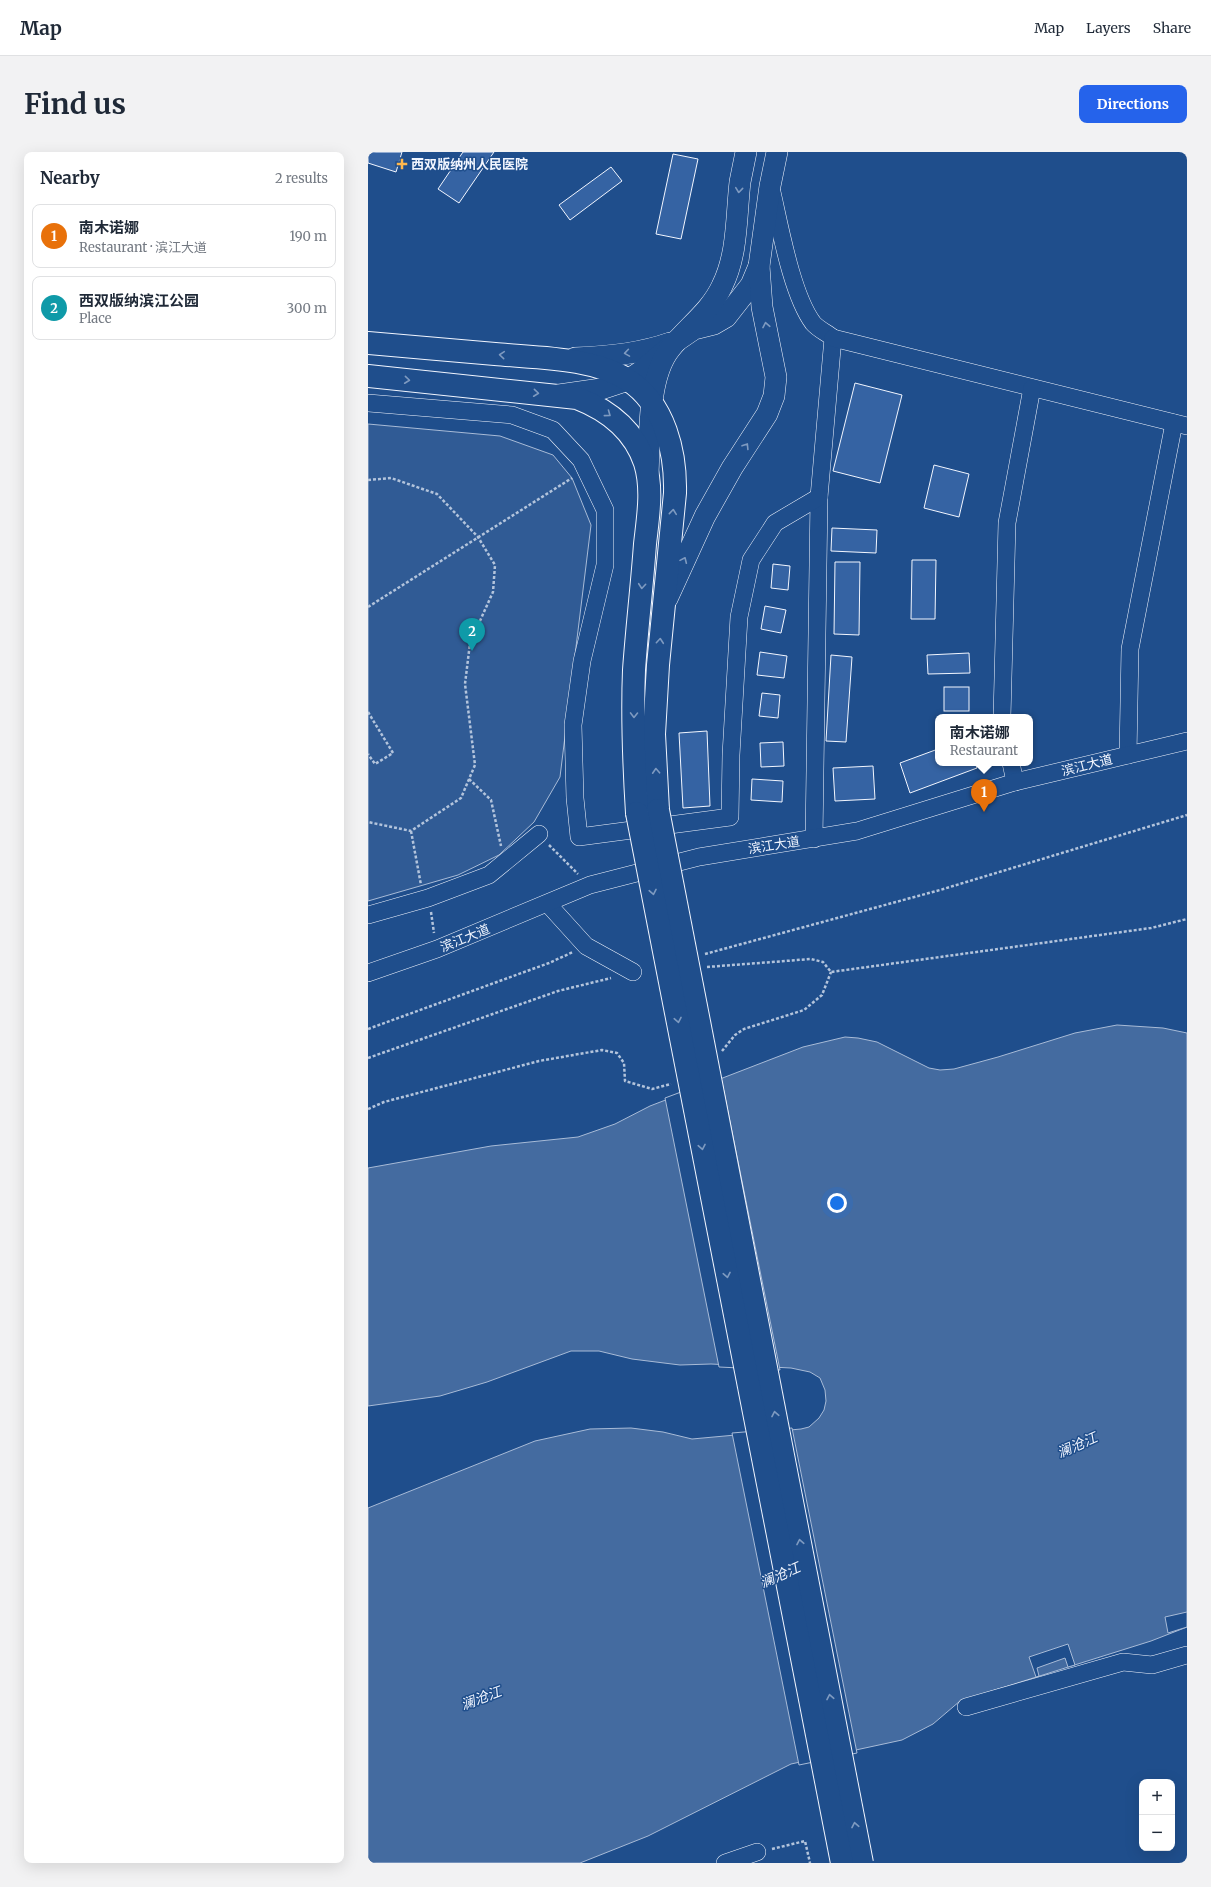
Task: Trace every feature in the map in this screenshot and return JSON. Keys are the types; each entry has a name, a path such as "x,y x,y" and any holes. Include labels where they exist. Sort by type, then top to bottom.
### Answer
{"highway":[{"path":"368,343 555,359 591,364 628,380 651,404 666,432 672,452 675,472 675,493 662,609 654,734 647,811 842,1863"},
{"path":"368,376 577,398 594,405 620,423 638,448 648,478 649,494 634,671 633,750 647,811 862,1863"}],"main road":[{"path":"648,478 651,404 662,364 668,351 712,304 730,267 734,246 740,181 746,152"},
{"path":"662,609 705,516 732,468 767,414 774,396 776,377 762,307 760,266 770,186 777,152"},
{"path":"559,395 601,389 628,380 694,329 714,324 726,317 751,285 760,266"},
{"path":"555,359 605,357 652,349 678,340"}],"street":[{"path":"770,186 784,247 799,296 813,324 833,338 1181,424 1130,648 1128,755"},
{"path":"814,839 819,497 833,338"},
{"path":"1002,714 1008,523 1032,388"},
{"path":"368,403 512,415 553,430 581,460 605,510 605,565 582,661 573,725 575,798 579,837 730,817 731,754 739,617 750,560 775,523 819,497"},
{"name":"滨江大道","path":"368,973 437,949 590,886 699,857 857,831 1015,782 1187,741"},
{"path":"1012,766 1015,782"},
{"path":"368,915 428,898 489,874 539,834"},
{"path":"548,904 586,946 633,972"},
{"path":"966,1707 1123,1662 1152,1665 1187,1655"},
{"path":"725,1863 757,1852"}],"path":[{"path":"368,607 572,478 581,460"},
{"path":"368,480 391,478 437,494 478,537 495,565 493,592 470,643 465,684 476,765 461,798 411,831 368,822"},
{"path":"368,712 393,753 375,764 368,754"},
{"path":"469,779 491,800 504,862"},
{"path":"700,955 940,890 1187,815"},
{"path":"411,831 421,886 428,898 437,949"},
{"path":"539,834 590,886"},
{"path":"831,972 1151,928 1187,919"},
{"path":"368,1029 548,963 586,946"},
{"path":"703,967 811,959 823,962 831,972"},
{"path":"368,1058 558,991 633,972"},
{"path":"718,1056 735,1035 744,1029 804,1010 822,995 831,972"},
{"path":"368,1109 384,1102 539,1061 602,1050 617,1053 624,1063 625,1081 652,1089 674,1084"},
{"path":"757,1852 805,1841 810,1863"}],"shaded area":[{"path":"368,424 500,436 553,455 572,478 591,525 560,777 534,822 499,855 458,875 368,901"}],"water":[{"name":"澜沧江","path":"1117,1025 1163,1028 1187,1033 1187,1627 1151,1641 960,1701 933,1724 902,1740 791,1764 648,1836 580,1863 368,1863 368,1508 535,1441 590,1429 631,1428 663,1432 692,1439 801,1429 809,1427 819,1418 824,1410 826,1401 825,1390 820,1378 810,1372 791,1368 711,1364 680,1365 632,1359 599,1351 571,1351 487,1382 440,1396 368,1406 368,1168 491,1146 578,1137 615,1124 650,1106 803,1047 845,1037 877,1042 929,1068 940,1070 954,1069 998,1057 1075,1033"}],"pier":[{"path":"721,1077 780,1370 719,1367 665,1098"},
{"path":"792,1428 857,1753 799,1765 732,1433"},
{"path":"1187,1612 1187,1627 1168,1633 1165,1617"},
{"path":"1068,1644 1075,1665 1068,1667 1065,1658 1037,1668 1039,1676 1036,1677 1029,1657"}],"building":[{"path":"368,152 402,152 396,172 368,163"},
{"path":"463,152 494,152 459,203 438,189"},
{"path":"673,154 698,159 681,239 656,234"},
{"path":"611,167 622,181 570,220 559,205"},
{"path":"855,383 902,395 880,483 833,471"},
{"path":"934,465 969,474 959,517 924,508"},
{"path":"832,528 877,530 876,553 831,551"},
{"path":"912,560 936,560 935,619 911,619"},
{"path":"835,562 860,562 859,635 834,634"},
{"path":"773,564 790,566 788,590 771,588"},
{"path":"765,606 786,610 781,633 761,629"},
{"path":"760,652 787,656 784,678 757,675"},
{"path":"969,653 970,673 928,674 927,655"},
{"path":"831,655 852,657 846,742 826,741"},
{"path":"944,687 969,687 969,711 944,711"},
{"path":"762,693 780,695 778,718 759,716"},
{"path":"707,731 710,806 683,808 679,733"},
{"path":"783,742 784,766 761,767 760,743"},
{"path":"935,750 935,766 976,766 977,768 910,793 900,763"},
{"path":"873,766 875,799 835,801 833,768"},
{"path":"752,779 783,781 782,802 751,800"}],"place":[{"name":"西双版纳州人民医院","path":"402,164"},
{"name":"西双版纳滨江公园","path":"472,651"},
{"name":"南木诺娜","path":"984,812"}]}
